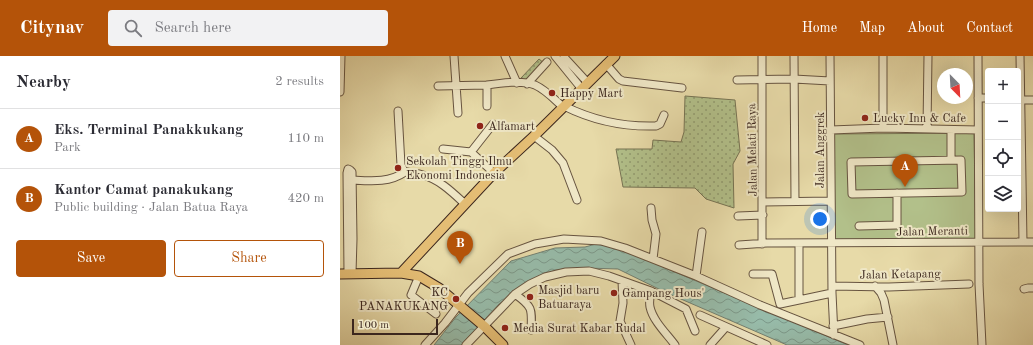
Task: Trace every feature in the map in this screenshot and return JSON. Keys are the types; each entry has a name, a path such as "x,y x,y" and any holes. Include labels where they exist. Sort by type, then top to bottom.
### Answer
{"main road":[{"path":"401,273 494,173 534,136 615,56"},
{"path":"347,274 401,273 419,276 434,286 438,291 503,345"}],"street":[{"path":"340,92 341,56"},
{"path":"454,56 458,113"},
{"path":"505,56 517,83"},
{"name":"Jalan Melati Raya","path":"762,56 762,244"},
{"path":"794,56 795,202"},
{"name":"Jalan Anggrek","path":"830,56 831,244 834,335"},
{"path":"883,56 883,128"},
{"path":"927,129 928,56"},
{"path":"978,56 979,284 982,345"},
{"path":"1020,56 1020,68"},
{"path":"561,57 585,85"},
{"path":"527,84 547,62"},
{"path":"606,64 619,79 623,81 682,88"},
{"path":"505,83 506,77 511,68"},
{"path":"534,75 536,86"},
{"path":"737,80 794,79 830,81"},
{"path":"438,86 505,83 527,84 544,90 563,106 594,118 628,126 656,126 660,124 664,115"},
{"path":"487,85 487,106"},
{"path":"978,98 985,98"},
{"path":"1021,100 1033,100"},
{"path":"1019,104 1023,242"},
{"path":"398,111 402,165 405,172"},
{"path":"471,152 493,124"},
{"path":"831,130 883,128 978,130"},
{"path":"950,130 951,160"},
{"path":"534,136 552,150 563,163 577,200"},
{"path":"443,149 471,152 494,173"},
{"path":"962,160 962,192 897,194 852,194 851,162 962,160"},
{"path":"348,169 352,172 353,239 347,274 348,169"},
{"path":"352,180 388,180 396,178 405,172 422,175 436,181 450,190 465,204"},
{"path":"859,226 897,225 897,194"},
{"path":"763,202 831,201"},
{"path":"651,208 652,220 656,234 653,259"},
{"path":"738,216 763,215"},
{"path":"696,276 702,232"},
{"path":"425,345 445,323 468,293 508,254 543,242 564,239 609,242 696,276 760,305 860,345"},
{"name":"Jalan Meranti","path":"739,245 979,241 1033,242"},
{"path":"799,244 799,300"},
{"path":"466,345 484,328 515,294 530,284 546,277 566,272 589,271 651,291 686,309 695,331"},
{"name":"Jalan Ketapang","path":"753,274 772,274 780,304 799,300 832,289 875,286 889,287 969,284"},
{"path":"419,276 411,295 436,314"},
{"path":"622,281 620,321 631,345"},
{"path":"875,286 881,293 884,300 893,345"},
{"path":"1024,289 1033,288"},
{"path":"651,291 650,306 652,313 675,345"},
{"path":"515,294 530,308 531,330"},
{"path":"700,315 765,345"},
{"path":"834,326 888,316"},
{"path":"710,345 726,327"}],"green space":[{"path":"539,59 544,63 525,82 521,78"},
{"path":"685,96 735,100 740,151 733,164 734,208 706,199 695,188 623,187 616,149 652,149 653,140 681,142 684,132"},
{"path":"974,133 976,239 835,241 834,134"}],"water":[{"path":"596,244 618,248 848,345 787,345 667,293 618,269 586,268 555,270 527,284 499,304 461,345 434,345 456,317 511,261 555,248 585,247"}],"place":[{"name":"Happy Mart","path":"552,93"},
{"name":"Lucky Inn & Cafe","path":"865,118"},
{"name":"Alfamart","path":"480,126"},
{"name":"Sekolah Tinggi Ilmu Ekonomi Indonesia","path":"398,168"},
{"name":"Eks. Terminal Panakkukang","path":"905,187"},
{"name":"Kantor Camat panakukang","path":"460,264"},
{"name":"Gampang Hous'","path":"614,293"},
{"name":"Masjid baru Batuaraya","path":"530,297"},
{"name":"KC PANAKUKANG","path":"456,299"},
{"name":"Media Surat Kabar Rudal","path":"505,328"}]}
